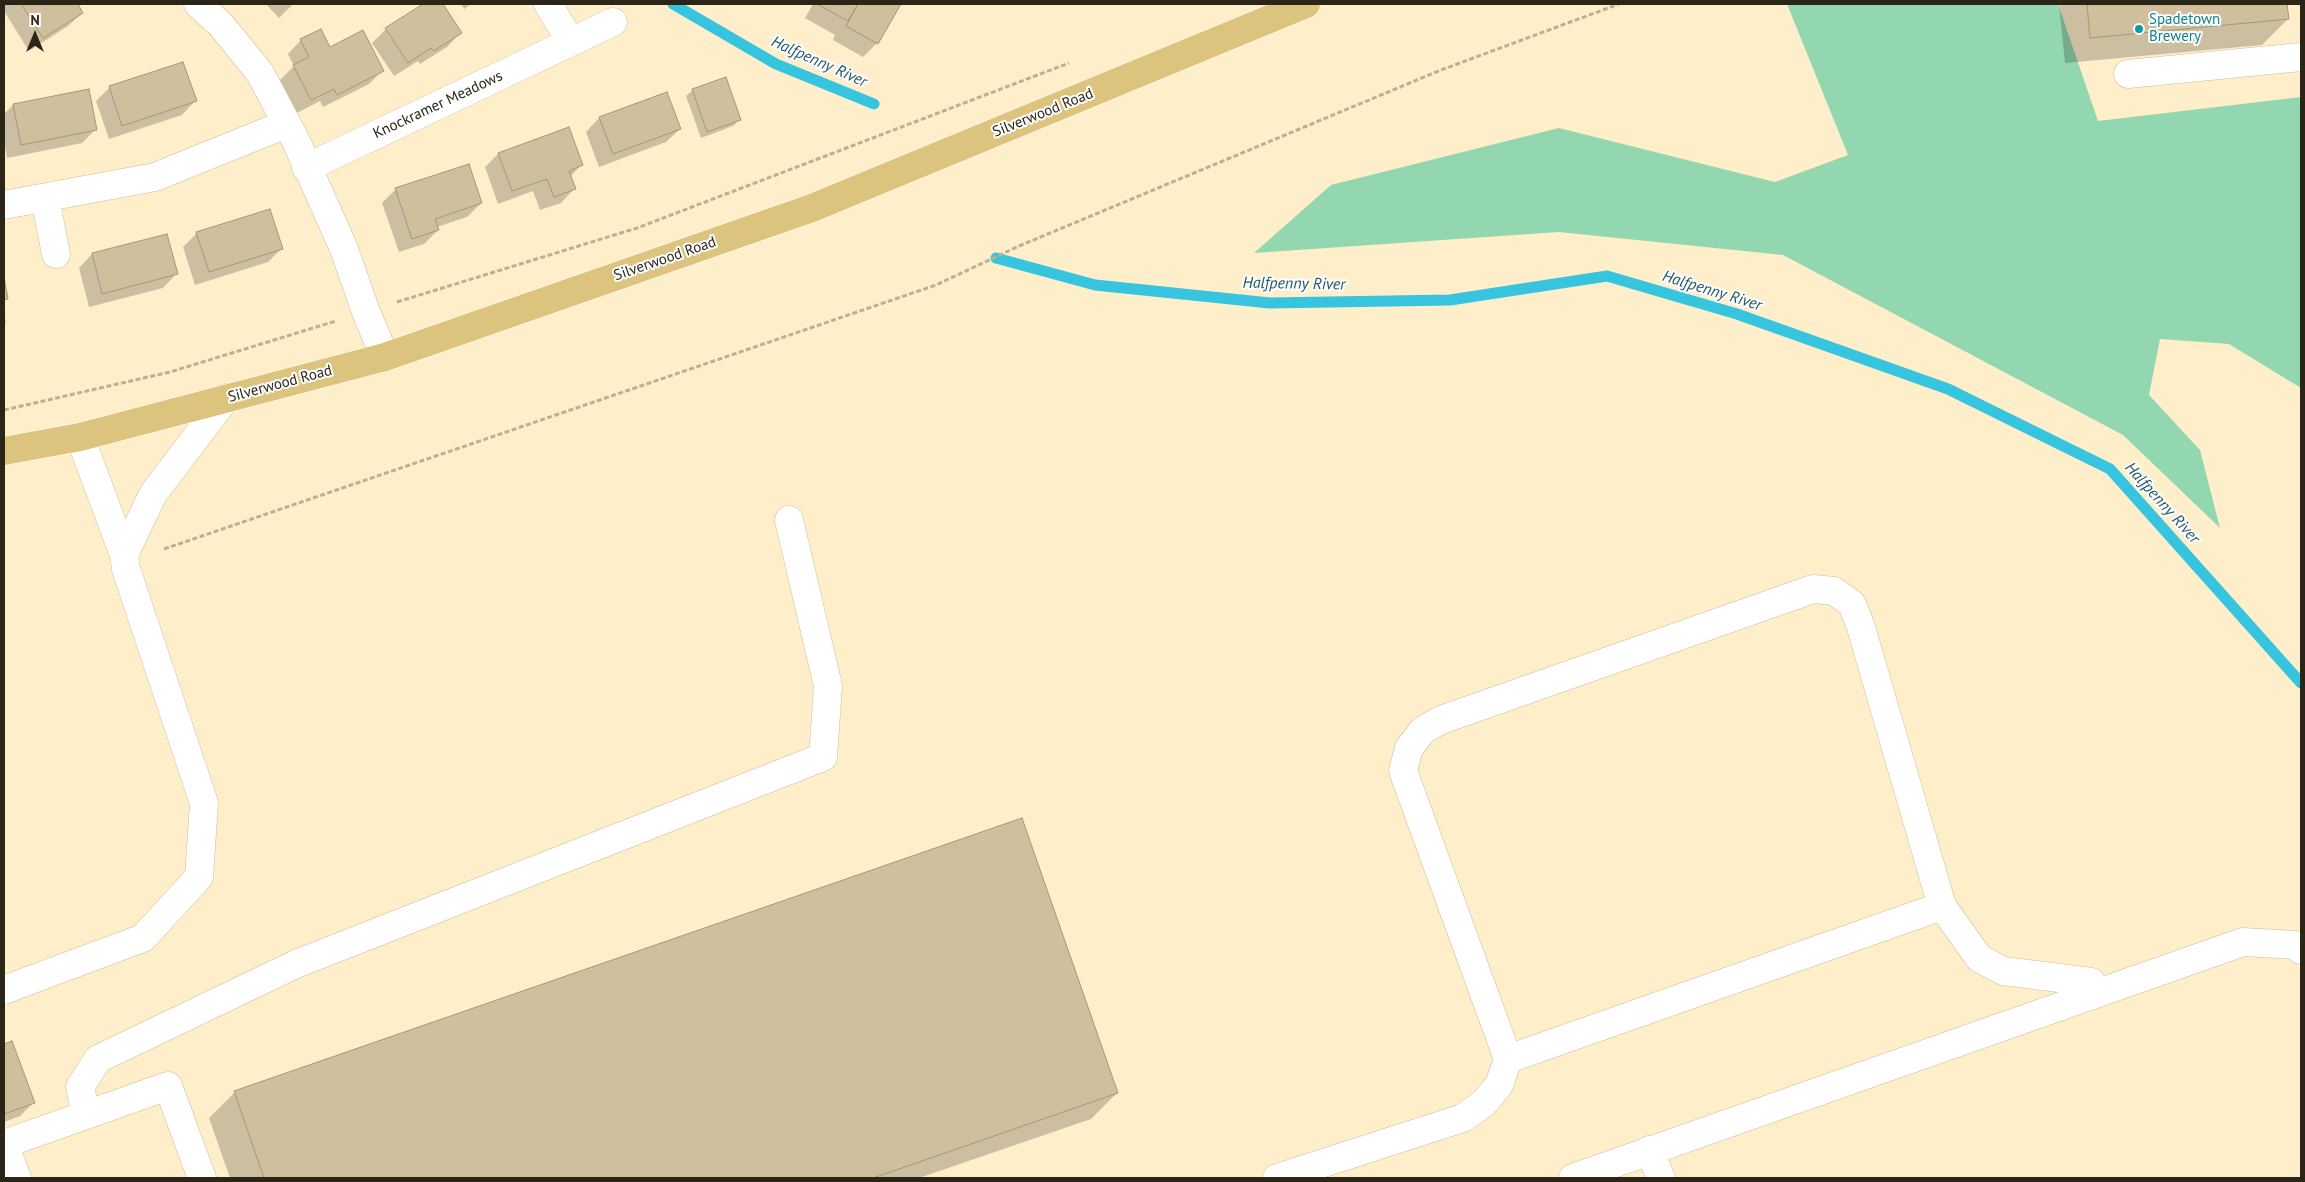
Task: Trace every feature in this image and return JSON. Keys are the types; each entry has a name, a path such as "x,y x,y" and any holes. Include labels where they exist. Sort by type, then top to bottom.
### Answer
{"main road":[{"name":"Silverwood Road","path":"4,451 80,437 385,357 812,208 1278,10 1306,4"}],"street":[{"path":"198,4 222,25 260,73 344,249 366,312 385,357"},
{"path":"548,4 570,42"},
{"name":"Knockramer Meadows","path":"306,168 613,22"},
{"path":"2128,74 2301,57"},
{"path":"4,205 155,177 286,124"},
{"path":"45,198 56,254"},
{"path":"125,562 153,494 226,398"},
{"path":"4,990 143,938 199,877 204,803 125,562 80,437"},
{"path":"86,1115 80,1087 98,1059 296,964 823,757 828,686 789,520"},
{"path":"1277,1178 1463,1118 1484,1103 1499,1085 1508,1059 1403,771 1409,748 1423,730 1441,720 1813,589 1834,591 1852,604 1860,624 1942,906 1979,958 2003,971 2091,982 2094,994"},
{"path":"1508,1059 1942,906"},
{"path":"1573,1178 2243,942 2296,946 2301,950"},
{"path":"17,1178 4,1144 168,1086 202,1178"},
{"path":"1649,1150 1661,1178"}],"path":[{"path":"125,562 173,544 936,285 1019,246 1441,70 1619,4"},
{"path":"4,410 170,372 637,228 1074,62"}],"green space":[{"path":"1787,4 2058,4 2098,121 2301,97 2301,388 2229,344 2160,339 2149,395 2200,450 2220,528 2123,435 1783,255 1559,232 1254,253 1331,185 1559,128 1775,182 1848,155"}],"building":[{"path":"21,4 78,4 83,13 43,38"},
{"path":"423,4 443,4 462,33 434,51 431,48 408,63 385,28"},
{"path":"817,4 858,4 848,21"},
{"path":"858,4 901,4 878,44 846,26"},
{"name":"Spadetown Brewery","path":"2087,4 2287,4 2289,19 2090,38"},
{"path":"321,29 330,47 363,30 384,71 337,95 334,89 311,100 293,65 309,57 300,39"},
{"path":"183,62 197,101 122,126 109,86"},
{"path":"726,77 741,120 707,132 692,89"},
{"path":"89,89 97,130 21,145 13,104"},
{"path":"667,92 681,129 613,154 599,117"},
{"path":"569,127 583,165 569,171 576,189 554,197 547,179 512,191 498,153"},
{"path":"469,164 482,203 435,219 439,230 412,239 395,188"},
{"path":"270,209 283,249 209,272 196,232"},
{"path":"167,234 178,274 102,294 92,253"},
{"path":"4,277 8,299 4,300"},
{"path":"1022,818 1118,1093 873,1178 264,1178 234,1091"},
{"path":"12,1041 35,1103 4,1114 4,1044"}],"waterway":[{"name":"Halfpenny River","path":"673,4 776,64 874,104"},
{"name":"Halfpenny River","path":"996,258 1095,285 1270,303 1450,300 1607,276 1737,314 1948,389 2110,469 2301,683"}],"place":[{"name":"Spadetown Brewery","path":"2139,29"}]}
